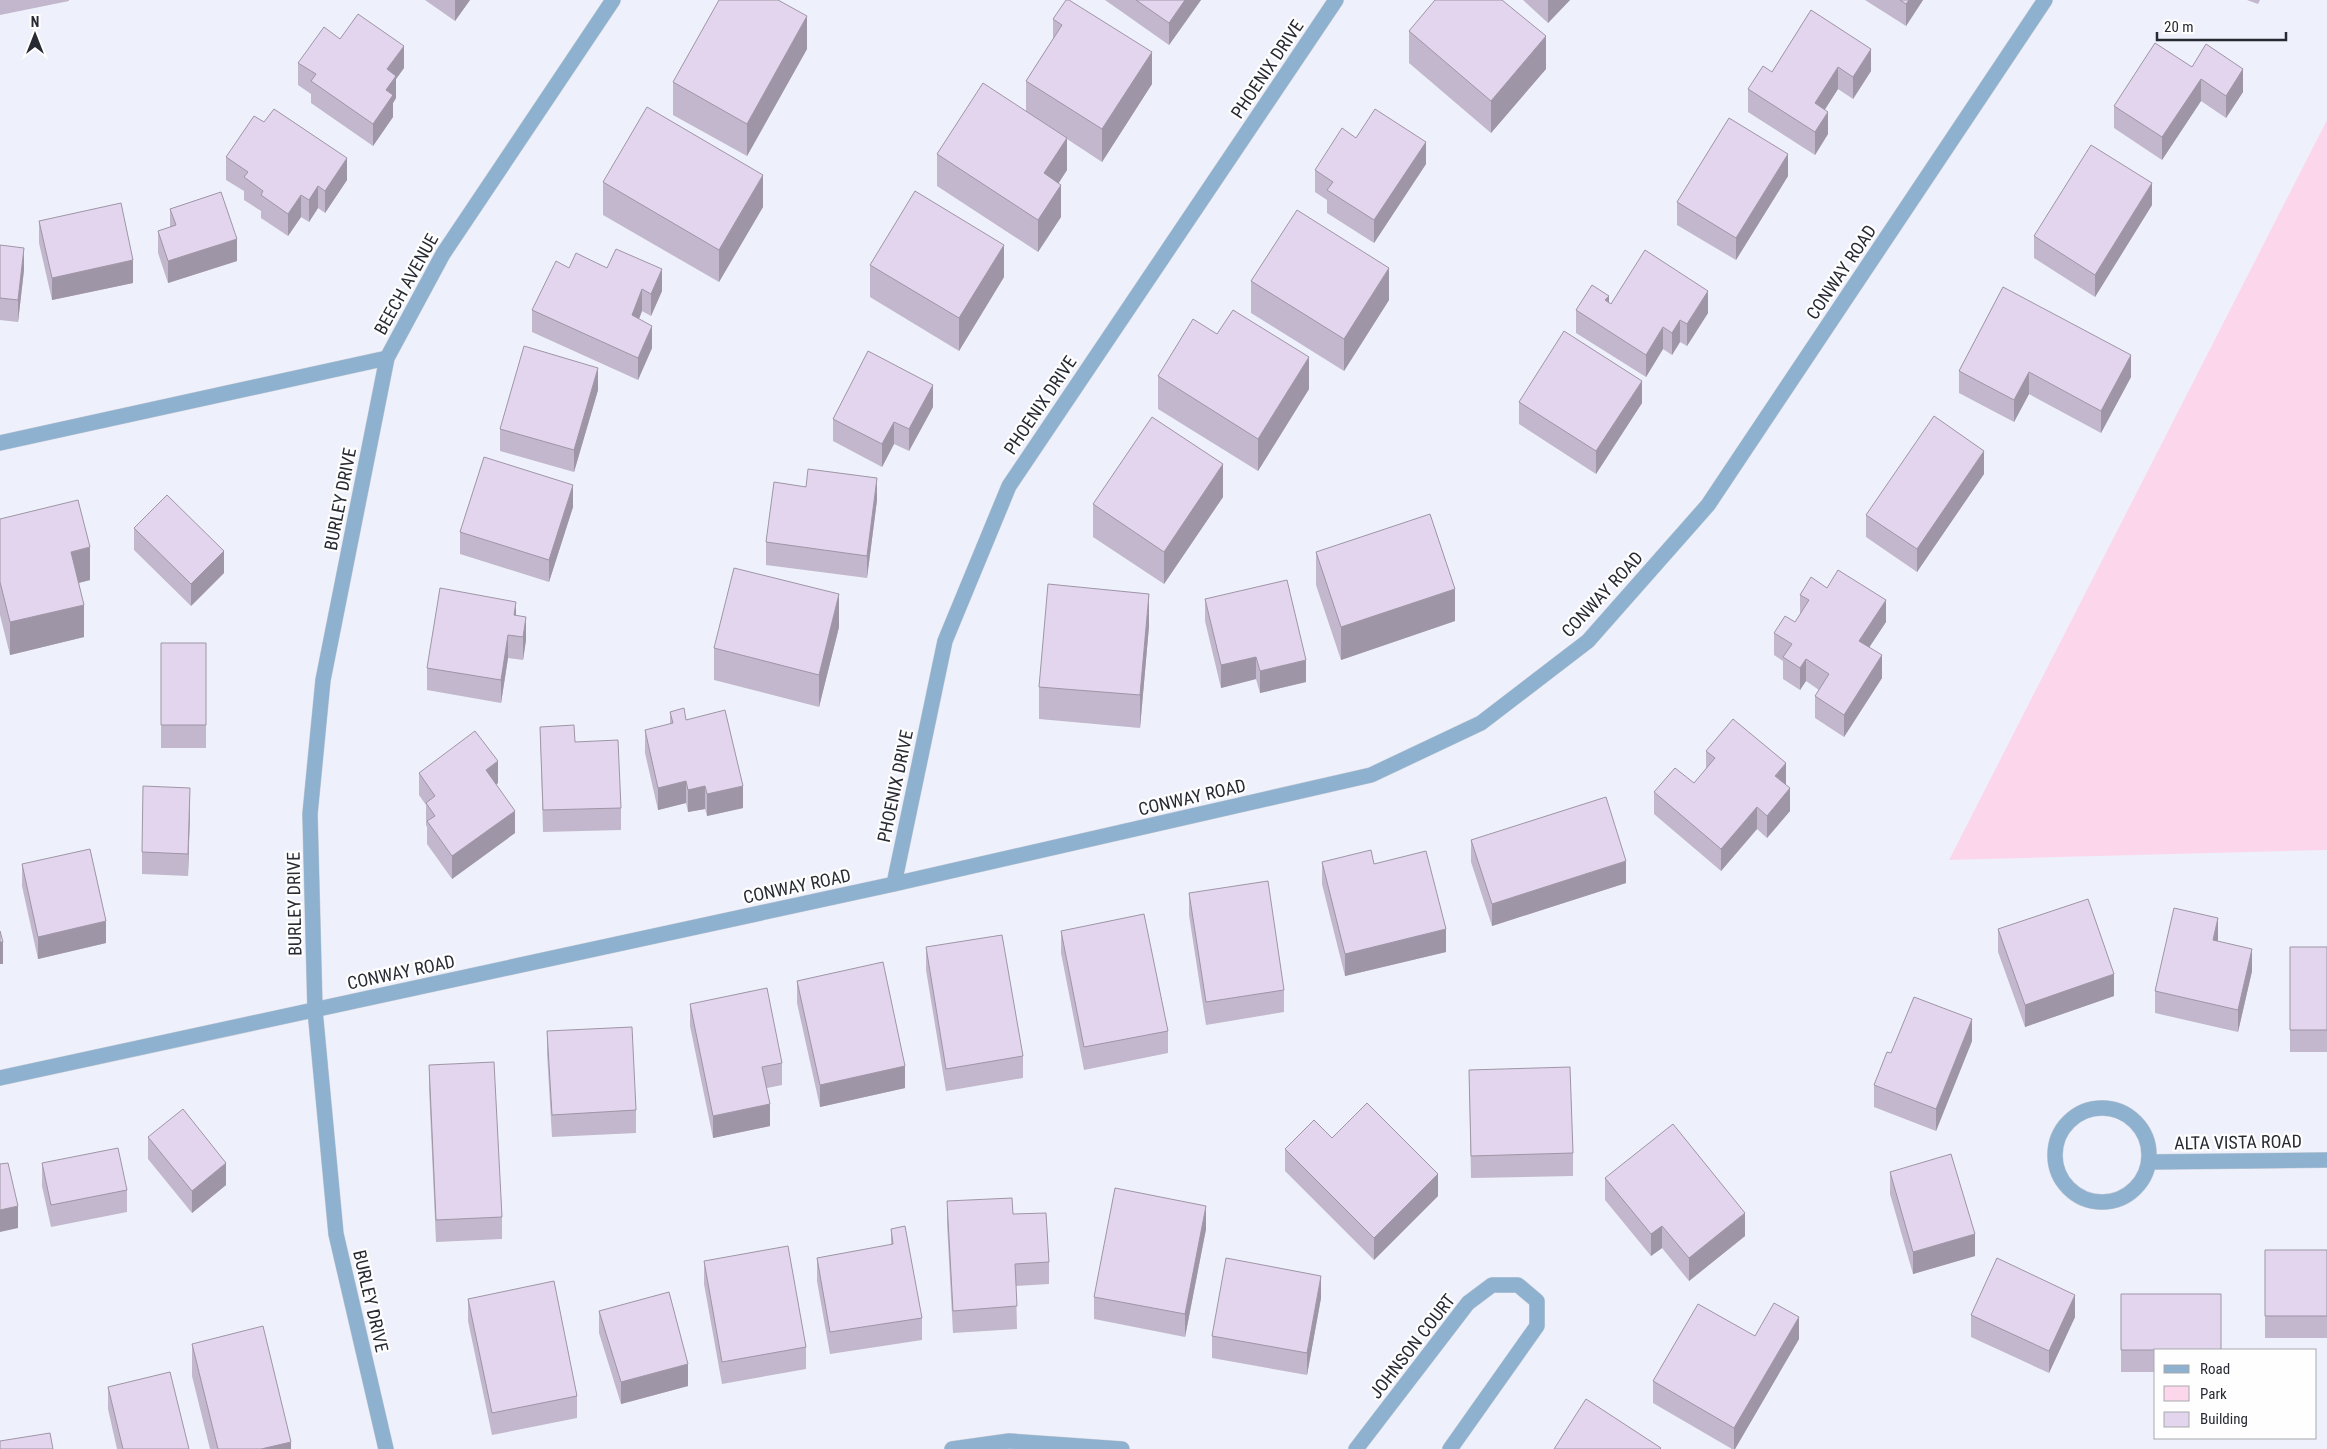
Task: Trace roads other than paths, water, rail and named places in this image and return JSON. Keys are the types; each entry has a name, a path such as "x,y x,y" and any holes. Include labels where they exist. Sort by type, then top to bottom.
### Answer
{"street":[{"name":"BEECH AVENUE","path":"0,443 387,358 442,254 613,0"},
{"name":"PHOENIX DRIVE","path":"894,884 945,641 1009,486 1336,0"},
{"name":"CONWAY ROAD","path":"0,1078 894,884 1371,775 1481,723 1588,641 1708,505 2045,0"},
{"name":"BURLEY DRIVE","path":"386,1449 336,1234 315,1010 310,814 323,680 387,358"},
{"name":"ALTA VISTA ROAD","path":"2100,1108 2117,1110 2131,1118 2142,1130 2148,1146 2149,1162 2144,1178 2134,1191 2120,1199 2103,1203 2087,1201 2073,1193 2061,1181 2055,1165 2055,1148 2060,1133 2070,1120 2084,1111 2100,1108"},
{"name":"ALTA VISTA ROAD","path":"2149,1162 2327,1160"},
{"name":"JOHNSON COURT","path":"1356,1449 1468,1303 1492,1285 1518,1285 1537,1302 1537,1326 1450,1449"},
{"path":"952,1449 1009,1441 1122,1449"}]}
